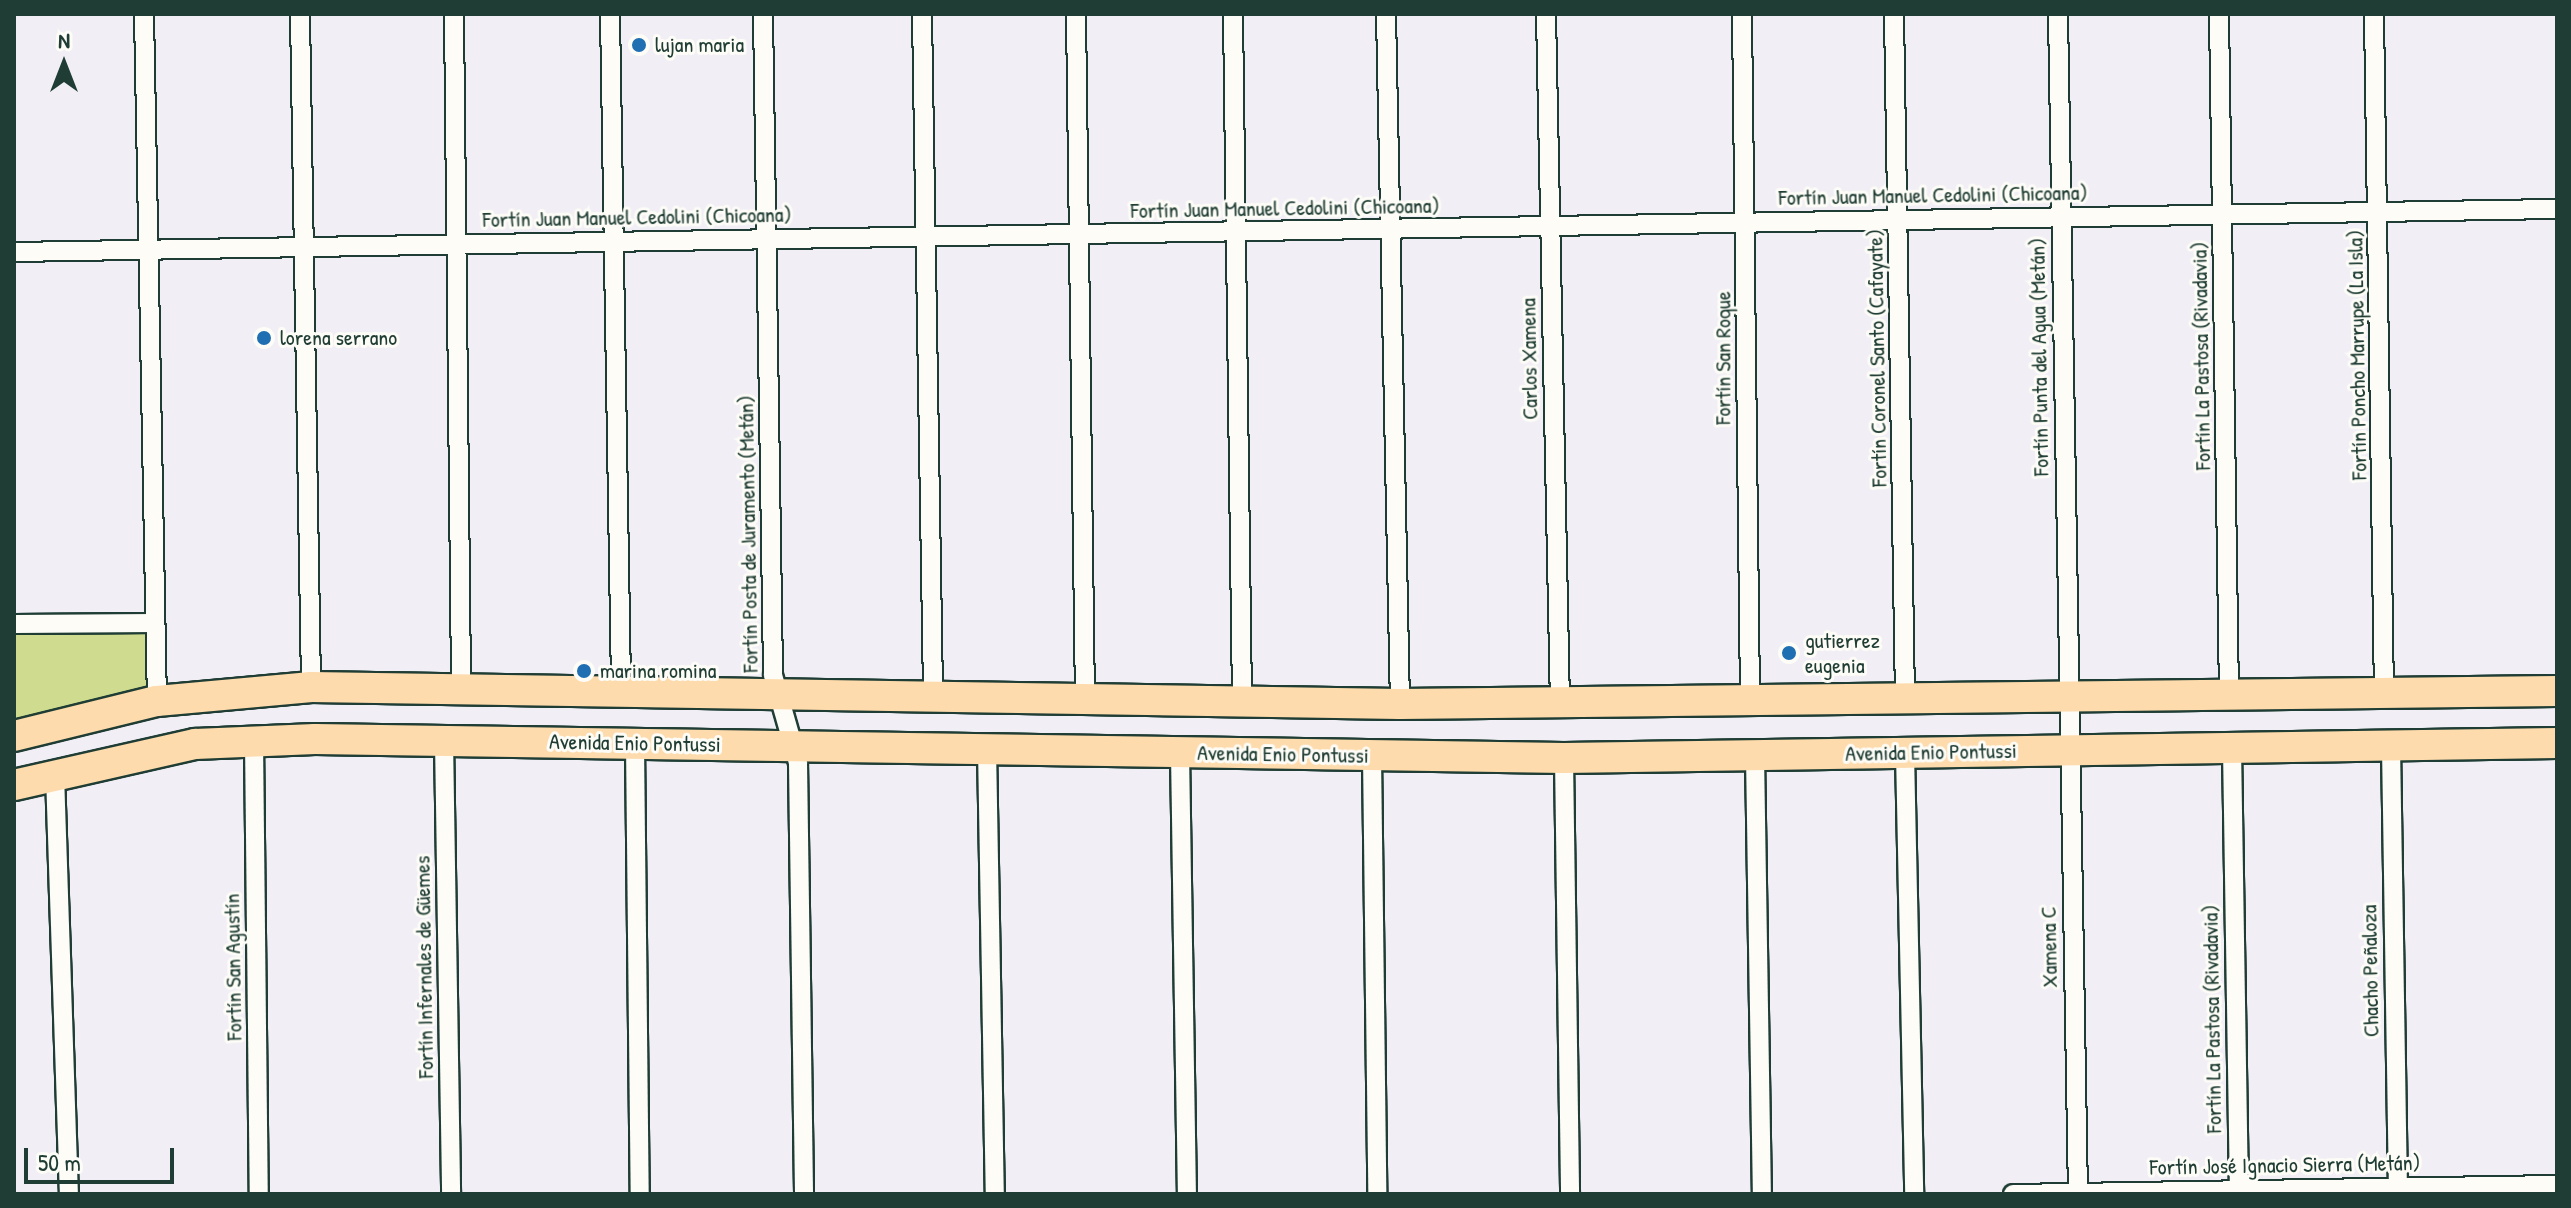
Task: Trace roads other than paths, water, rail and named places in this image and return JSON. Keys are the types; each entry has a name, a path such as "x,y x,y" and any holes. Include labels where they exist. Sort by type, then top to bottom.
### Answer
{"main road":[{"path":"14,736 157,701 311,687 621,688 1400,704 2068,700 2557,691"},
{"name":"Avenida Enio Pontussi","path":"14,785 157,750 254,740 444,740 1564,758 2557,743"}],"street":[{"path":"144,14 146,251 157,701"},
{"path":"300,14 311,687"},
{"path":"454,14 461,686"},
{"path":"610,14 621,688"},
{"name":"Fortín Posta de Juramento (Metán)","path":"763,14 776,693 795,745 804,1194"},
{"path":"922,14 933,695"},
{"path":"1076,14 1085,698"},
{"path":"1233,14 1242,699"},
{"path":"1386,14 1400,704"},
{"name":"Carlos Xamena","path":"1546,14 1560,704"},
{"name":"Fortín San Roque","path":"1742,14 1747,221 1750,701"},
{"name":"Fortín Coronel Santo (Cafayate)","path":"1894,14 1905,701"},
{"name":"Fortín Punta del Agua (Metán)","path":"2058,14 2068,700"},
{"name":"Fortín La Pastosa (Rivadavia)","path":"2219,14 2229,697"},
{"name":"Fortín Poncho Marrupe (La Isla)","path":"2374,14 2384,695"},
{"name":"Fortín Juan Manuel Cedolini (Chicoana)","path":"14,252 613,239 1550,229 1747,221 2557,209"},
{"path":"14,624 155,623"},
{"name":"Xamena C","path":"2068,700 2078,1193"},
{"name":"Fortín San Agustín","path":"254,740 259,1194"},
{"name":"Fortín Infernales de Güemes","path":"444,740 451,1194"},
{"path":"635,744 640,1194"},
{"name":"Chacho Peñaloza","path":"2391,746 2398,1190"},
{"path":"987,748 995,1194"},
{"name":"Fortín La Pastosa (Rivadavia)","path":"2232,748 2239,1192"},
{"path":"1180,753 1187,1194"},
{"path":"1905,753 1914,1194"},
{"path":"1372,755 1377,1194"},
{"path":"1755,755 1762,1194"},
{"path":"1564,758 1570,1194"},
{"path":"55,775 69,1194"},
{"name":"Fortín José Ignacio Sierra (Metán)","path":"2013,1194 2557,1185"}],"place":[{"name":"lujan maria","path":"639,45"},
{"name":"lorena serrano","path":"264,338"},
{"name":"gutierrez eugenia","path":"1789,653"},
{"name":"marina romina","path":"584,671"}]}
